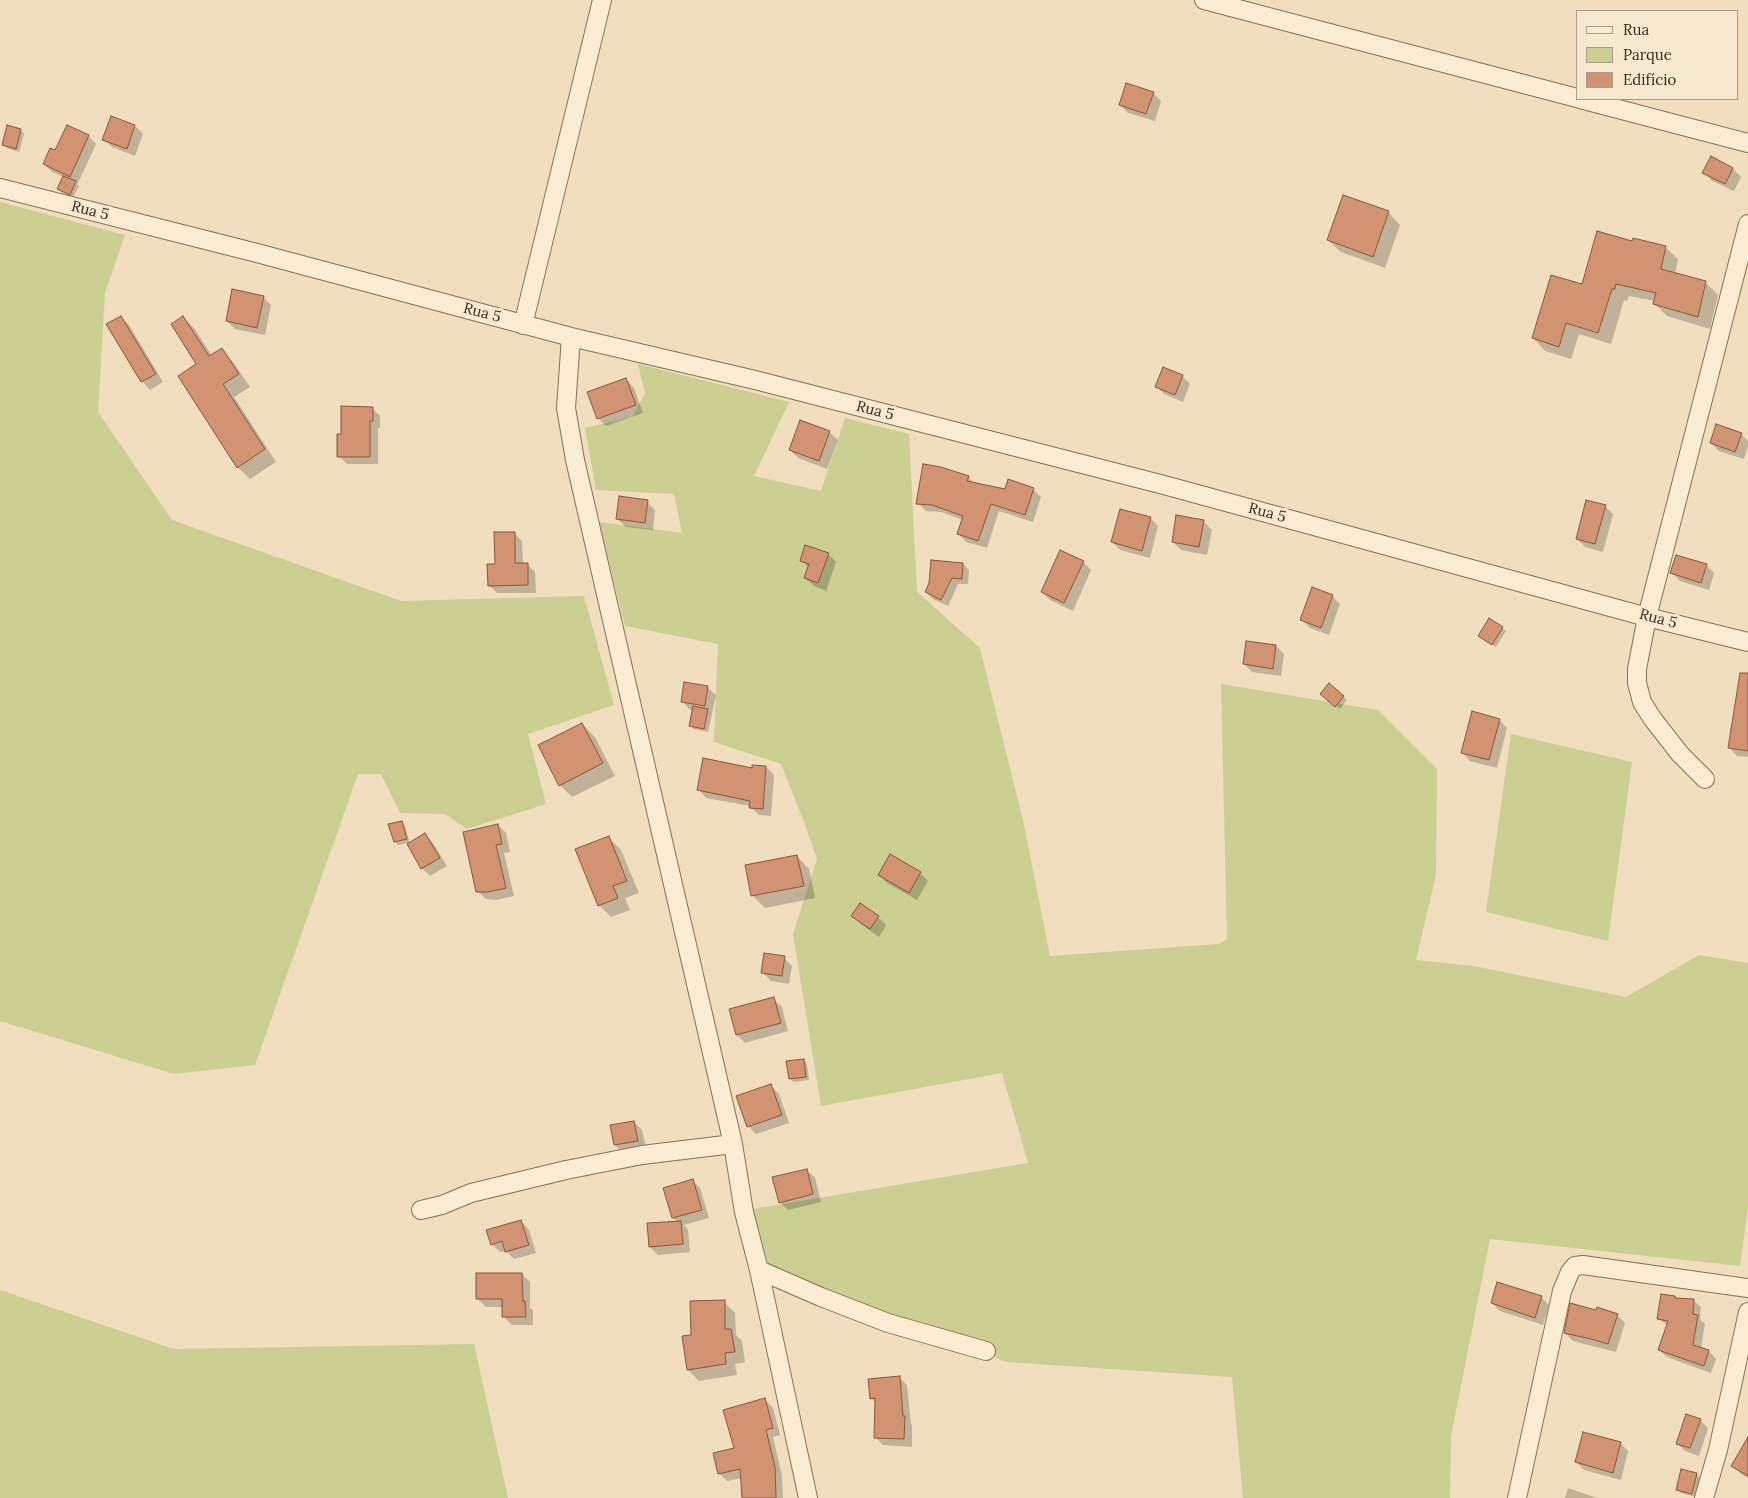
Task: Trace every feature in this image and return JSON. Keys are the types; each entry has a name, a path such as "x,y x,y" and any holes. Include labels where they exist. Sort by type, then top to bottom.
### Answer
{"street":[{"path":"523,324 602,0"},
{"path":"1204,0 1576,97"},
{"path":"1587,100 1748,143"},
{"name":"Rua 5","path":"0,188 238,248 571,337 755,380 1154,483 1647,617 1748,642"},
{"path":"1705,779 1680,754 1642,702 1637,669 1647,617 1748,224"},
{"path":"571,337 566,408 575,460 732,1144 744,1212 808,1498"},
{"path":"421,1210 442,1205 471,1193 566,1170 642,1155 732,1144"},
{"path":"1517,1498 1562,1291 1570,1272 1575,1266 1583,1265 1748,1288"},
{"path":"758,1270 888,1323 986,1351"},
{"path":"1704,1498 1718,1450 1748,1312"}],"green space":[{"path":"0,202 125,235 105,293 98,412 172,520 401,601 584,596 614,705 528,734 546,804 467,829 445,814 400,813 381,774 358,774 255,1065 174,1074 0,1021"},
{"path":"638,364 789,402 754,476 821,491 845,418 909,434 917,592 980,648 1023,820 1050,956 1219,944 1227,939 1221,684 1378,710 1437,769 1436,875 1416,960 1474,966 1626,997 1699,955 1748,963 1748,1208 1740,1266 1490,1239 1451,1436 1450,1498 1243,1498 1232,1377 1006,1362 902,1319 769,1268 753,1209 1028,1163 1002,1073 821,1106 793,934 817,859 802,817 781,764 714,742 718,644 625,626 599,522 682,533 674,494 596,490 585,428 632,417 645,393"},
{"path":"1511,734 1632,762 1608,941 1486,912"},
{"path":"0,1290 174,1349 474,1344 508,1498 0,1498"}],"building":[{"path":"1126,83 1154,92 1146,114 1119,105"},
{"path":"111,116 135,125 127,149 102,140"},
{"path":"7,125 21,129 16,149 2,145"},
{"path":"67,125 89,135 70,177 43,164 50,148 55,150"},
{"path":"1711,156 1733,168 1725,184 1702,173"},
{"path":"63,176 76,181 70,195 57,189"},
{"path":"1343,195 1389,211 1373,257 1327,240"},
{"path":"1597,231 1632,241 1633,238 1666,246 1661,269 1706,281 1698,317 1653,304 1656,293 1616,284 1615,289 1612,289 1598,333 1566,323 1559,347 1532,338 1551,275 1582,284"},
{"path":"232,289 264,296 257,328 226,321"},
{"path":"121,316 156,374 141,382 106,324"},
{"path":"183,316 209,356 222,348 239,374 223,384 265,449 237,468 178,376 196,364 171,324"},
{"path":"1163,367 1183,375 1175,395 1155,387"},
{"path":"626,378 636,405 597,419 587,392"},
{"path":"341,406 373,407 373,421 370,421 370,457 337,457 337,434 341,434"},
{"path":"800,420 830,431 819,461 789,450"},
{"path":"1716,424 1742,433 1735,452 1710,443"},
{"path":"923,464 941,467 969,476 967,481 1005,489 1008,479 1034,488 1025,515 991,504 978,541 957,534 963,516 932,505 916,504"},
{"path":"619,496 648,500 645,523 616,519"},
{"path":"1586,500 1606,505 1595,544 1576,539"},
{"path":"1120,509 1151,517 1142,551 1111,542"},
{"path":"1176,515 1204,520 1199,547 1172,542"},
{"path":"494,532 515,532 515,563 528,563 528,585 488,586 487,564 495,564"},
{"path":"805,545 829,553 818,583 804,578 809,564 800,561"},
{"path":"1060,550 1084,561 1064,603 1041,592"},
{"path":"1676,555 1707,564 1701,583 1670,573"},
{"path":"931,560 963,563 962,579 952,578 941,600 925,592 929,583"},
{"path":"1312,587 1333,595 1321,628 1300,620"},
{"path":"1489,618 1503,627 1492,645 1478,636"},
{"path":"1246,641 1276,645 1273,669 1243,664"},
{"path":"1740,673 1748,673 1748,751 1728,748"},
{"path":"684,682 708,686 705,706 681,702"},
{"path":"1329,683 1344,696 1335,707 1320,694"},
{"path":"693,706 708,709 704,729 689,726"},
{"path":"1472,711 1500,719 1489,760 1461,753"},
{"path":"582,723 603,763 559,786 538,745"},
{"path":"703,758 752,768 752,765 766,766 763,809 749,808 750,801 697,790"},
{"path":"402,821 407,839 394,842 388,824"},
{"path":"498,824 502,844 496,845 506,888 488,892 476,892 463,832"},
{"path":"425,833 440,858 421,869 407,844"},
{"path":"609,836 627,881 613,886 618,898 598,906 575,849"},
{"path":"890,854 921,872 909,893 878,875"},
{"path":"797,855 804,886 751,896 745,865"},
{"path":"860,903 879,916 870,929 851,916"},
{"path":"764,953 785,956 782,976 761,973"},
{"path":"774,997 781,1023 736,1035 729,1009"},
{"path":"804,1059 806,1077 789,1079 786,1061"},
{"path":"771,1084 782,1115 747,1127 736,1096"},
{"path":"634,1121 638,1141 614,1145 610,1125"},
{"path":"807,1169 813,1194 779,1203 772,1177"},
{"path":"693,1179 702,1210 672,1218 663,1188"},
{"path":"521,1220 529,1245 505,1252 502,1241 491,1245 486,1230"},
{"path":"681,1221 683,1244 649,1247 647,1223"},
{"path":"476,1273 522,1273 523,1301 525,1301 526,1317 502,1317 502,1299 476,1299"},
{"path":"1497,1282 1542,1296 1535,1318 1491,1303"},
{"path":"1661,1294 1675,1296 1675,1298 1694,1299 1693,1314 1698,1315 1693,1345 1709,1350 1704,1366 1658,1350 1668,1321 1657,1319"},
{"path":"725,1300 725,1329 731,1329 735,1352 725,1353 726,1364 687,1370 682,1336 691,1335 690,1301"},
{"path":"1570,1303 1596,1310 1597,1307 1618,1314 1608,1344 1564,1333"},
{"path":"900,1376 903,1416 905,1416 904,1439 874,1438 875,1398 870,1399 868,1379"},
{"path":"765,1398 773,1428 766,1430 775,1467 776,1498 742,1498 740,1469 718,1474 713,1453 734,1448 723,1410"},
{"path":"1686,1414 1701,1419 1690,1448 1676,1444"},
{"path":"1583,1432 1621,1442 1613,1473 1575,1462"},
{"path":"1748,1437 1748,1476 1731,1466"},
{"path":"1681,1469 1697,1473 1692,1494 1676,1490"}]}
